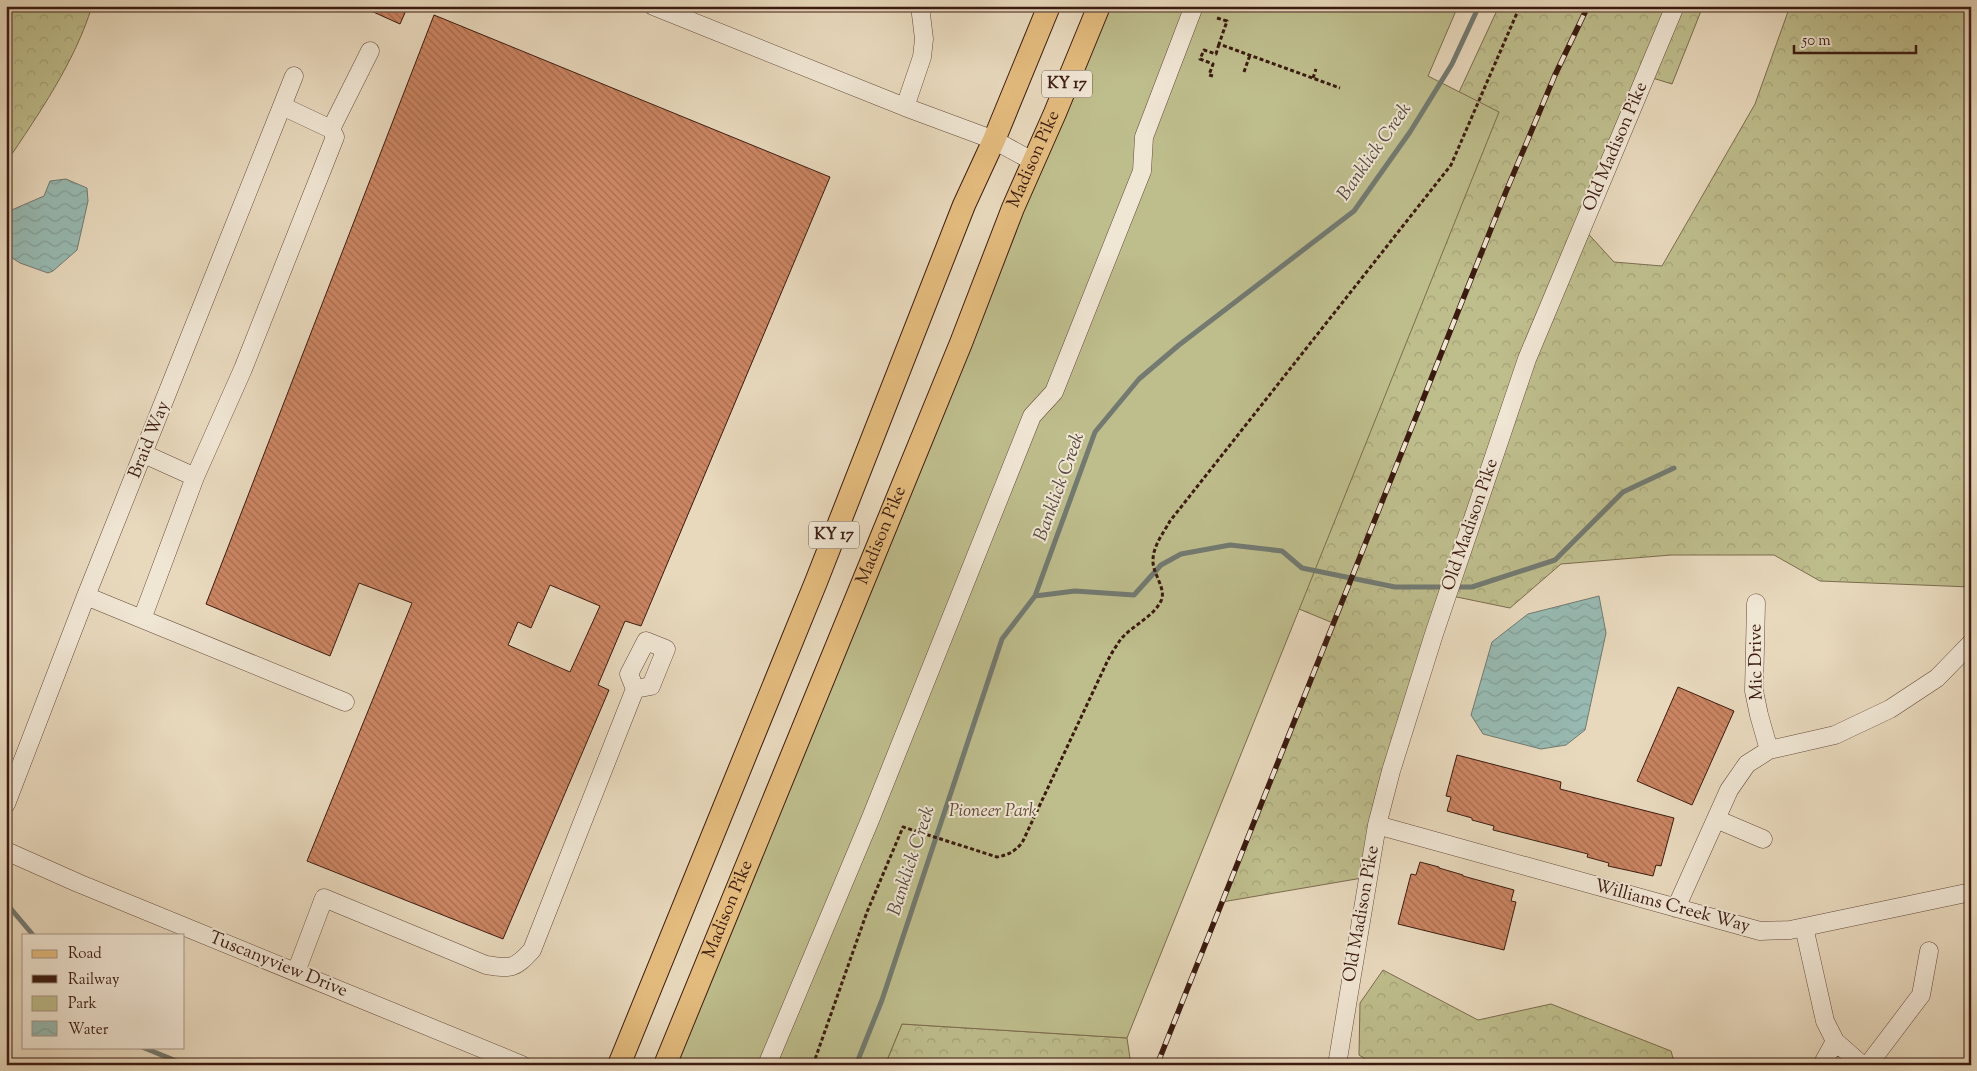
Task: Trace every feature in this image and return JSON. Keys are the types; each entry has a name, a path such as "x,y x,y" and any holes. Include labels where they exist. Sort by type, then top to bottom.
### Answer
{"main road":[{"name":"KY 17","path":"619,1065 812,591 964,205 994,140 1049,6"},
{"name":"Madison Pike","path":"665,1065 961,343 1013,208 1099,6"}],"street":[{"path":"653,6 905,107 994,140 1034,162"},
{"path":"905,107 922,57 924,39 920,6"},
{"path":"767,1065 873,811 1032,416 1054,392 1142,171 1144,137 1194,6"},
{"name":"Old Madison Pike","path":"1337,1065 1377,825 1390,771 1527,359 1676,6"},
{"path":"331,129 370,51"},
{"name":"Braid Way","path":"6,804 86,596 294,76"},
{"path":"142,619 195,477 243,369 335,137 331,129 282,106"},
{"path":"144,454 195,477"},
{"path":"86,596 345,702"},
{"name":"Mic Drive","path":"1756,603 1754,691 1769,750"},
{"path":"1676,908 1729,790 1747,764 1769,750 1835,735 1890,709 1937,678 1971,643"},
{"path":"296,972 324,898 486,965 504,968 519,964 532,950 635,689"},
{"path":"1716,819 1763,839"},
{"name":"Williams Creek Way","path":"1377,825 1760,931 1790,930 1971,892"},
{"name":"Tuscanyview Drive","path":"6,851 78,884 522,1065"},
{"path":"1804,927 1824,1021 1835,1041 1862,1065"},
{"path":"1868,1065 1921,995 1929,951"},
{"path":"1822,1065 1835,1041"}],"path":[{"path":"813,1065 868,912 903,827 997,857 1007,856 1022,844 1107,662 1121,639 1156,608 1162,600 1162,593 1153,565 1154,550 1170,521 1451,165 1520,6"},
{"path":"1213,76 1209,75 1213,64 1200,60 1204,50 1216,54 1227,21 1217,18"},
{"path":"1219,44 1340,88"},
{"path":"1244,72 1250,55"},
{"path":"1313,78 1316,69"}],"green space":[{"path":"6,6 92,6 85,27 66,68 6,163"},
{"name":"Pioneer Park","path":"1099,6 1458,6 1428,76 1499,112 1127,1038 902,1024 885,1065 665,1065"},
{"path":"1499,6 1703,6 1672,84 1646,76 1582,227 1614,262 1662,266 1755,104 1790,6 1971,6 1971,587 1820,581 1774,555 1671,555 1561,564 1510,608 1447,595 1368,877 1222,902 1333,623 1299,609 1262,599 1428,159"},
{"path":"1383,970 1478,1020 1551,1004 1671,1051 1675,1065 1375,1065 1359,1055 1360,1003"},
{"path":"902,1024 1127,1038 1131,1065 885,1065"}],"water":[{"path":"66,179 87,188 88,201 77,250 53,271 48,273 20,263 6,254 7,212 44,196 50,181"},
{"path":"1599,596 1606,633 1585,730 1566,745 1541,749 1483,734 1471,715 1492,642 1528,614"}],"building":[{"path":"360,6 408,6 400,24"},
{"path":"434,15 830,177 641,626 625,621 598,685 609,690 503,939 307,861 412,603 359,583 330,656 206,604","holes":["550,585 600,606 570,672 508,645 518,622 531,628"]},
{"path":"1678,687 1734,711 1692,805 1637,781"},
{"path":"1457,755 1561,782 1560,789 1674,818 1661,866 1656,865 1653,876 1608,866 1609,863 1587,857 1588,854 1493,830 1494,826 1447,811 1451,797 1446,796"},
{"path":"1420,862 1514,890 1511,901 1516,902 1504,950 1398,924 1411,874 1416,875"}],"waterway":[{"name":"Banklick Creek","path":"856,1065 882,1000 1002,639 1035,596 1095,432 1139,379 1179,345 1354,211 1410,132 1452,64 1479,6"},
{"path":"1035,596 1075,591 1134,595 1161,565 1181,554 1230,545 1282,551 1302,568 1395,587 1472,587 1555,560 1623,492 1674,468"},
{"path":"6,903 32,934"},
{"path":"144,1048 186,1065"}],"railway":[{"path":"1157,1065 1505,194 1555,75 1588,6"}]}
